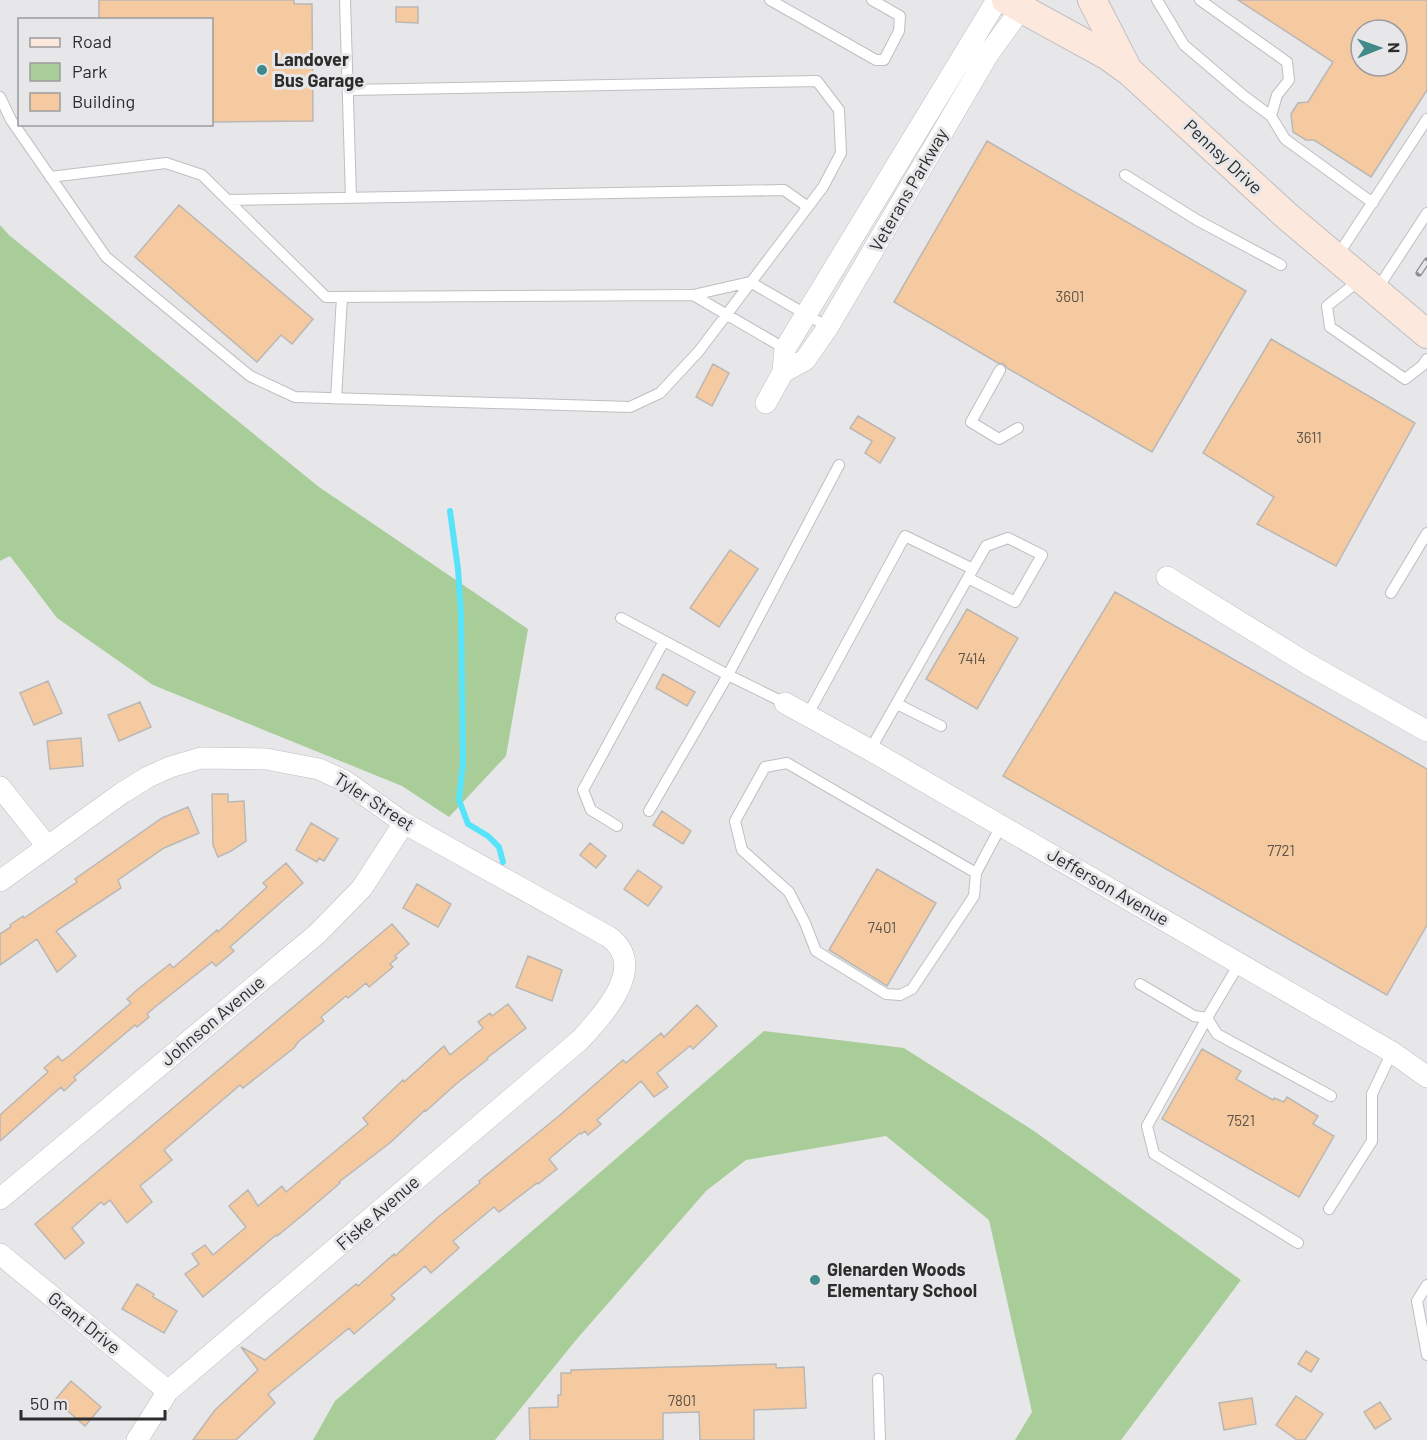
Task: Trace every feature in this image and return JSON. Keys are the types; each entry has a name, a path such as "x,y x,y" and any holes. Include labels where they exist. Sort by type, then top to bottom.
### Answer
{"main road":[{"path":"1092,0 1130,72"},
{"name":"Pennsy Drive","path":"1013,2 1108,56 1130,72 1288,217 1427,334"}],"street":[{"name":"Veterans Parkway","path":"766,403 783,372 785,349 1013,2"},
{"name":"Veterans Parkway","path":"783,372 805,360 828,327 989,53 1013,2"},
{"path":"1167,577 1308,664 1427,731"},
{"name":"Jefferson Avenue","path":"785,704 870,750 1392,1052 1427,1077"},
{"name":"Tyler Street","path":"0,881 148,777 185,762 218,757 266,759 319,769 357,788 404,823 616,942 624,954 625,970 620,986"},
{"path":"0,787 47,846"},
{"name":"Johnson Avenue","path":"0,1200 317,934 362,888 404,823"},
{"name":"Fiske Avenue","path":"137,1440 168,1391 580,1040 609,1006 620,986"},
{"name":"Grant Drive","path":"0,1254 168,1391"}],"lane":[{"path":"345,0 351,198"},
{"path":"770,0 876,60 884,60 899,31 900,16 872,0"},
{"path":"1157,0 1184,45 1271,116 1285,139 1373,202"},
{"path":"1200,0 1287,62 1289,80 1277,95 1271,116"},
{"path":"0,98 11,120 106,257 250,376 296,397 630,407 660,393 699,351 824,187 842,153 839,110 818,81 348,90"},
{"path":"1336,258 1427,119"},
{"path":"50,177 166,163 202,175 326,297 693,295 750,282 828,327"},
{"path":"1125,175 1197,220 1281,265"},
{"path":"228,200 784,190 808,207"},
{"path":"1427,213 1368,285 1327,306 1330,327 1405,379 1422,366 1427,359"},
{"path":"693,295 805,360"},
{"path":"336,399 342,297"},
{"path":"1000,370 971,422 999,439 1018,428"},
{"path":"649,811 728,675 839,465"},
{"path":"1391,593 1427,532"},
{"path":"807,716 905,536 971,573 1015,602 1042,555 1008,538 986,546 971,573 897,704 870,750"},
{"path":"621,618 785,704"},
{"path":"617,826 591,810 583,790 664,641"},
{"path":"897,704 941,726"},
{"path":"976,873 787,763 765,767 735,821 742,850 789,892 816,951 886,994 900,994 912,989 974,896 976,873 1001,826"},
{"path":"1239,964 1147,1126 1154,1154 1298,1243"},
{"path":"1140,984 1194,1016 1207,1018 1217,1034 1331,1096"},
{"path":"1329,1209 1372,1142 1372,1094 1392,1052"},
{"path":"1427,1285 1417,1301 1427,1355"},
{"path":"878,1379 880,1440"}],"green space":[{"path":"0,225 9,235 319,487 528,629 506,756 449,817 402,786 153,685 57,618 10,556 0,561"},
{"path":"764,1031 904,1048 1034,1131 1241,1280 1121,1440 1015,1440 1032,1412 989,1220 886,1136 746,1160 706,1191 576,1340 495,1440 313,1440 335,1401"}],"building":[{"name":"Landover Bus Garage","path":"99,0 294,0 294,4 312,4 313,121 213,122 213,18 99,18"},
{"path":"1238,0 1427,0 1427,90 1371,177 1314,140 1306,140 1293,132 1291,114 1298,103 1308,102 1333,62"},
{"path":"396,7 418,7 418,23 396,22"},
{"path":"987,141 1246,291 1152,452 894,302"},
{"path":"179,205 313,319 292,344 281,335 257,362 135,257"},
{"path":"1271,339 1415,423 1336,566 1257,524 1274,497 1203,453"},
{"path":"713,364 729,373 712,406 696,397"},
{"path":"858,416 895,438 880,463 865,453 872,441 850,428"},
{"path":"730,550 758,569 719,627 690,608"},
{"path":"1115,592 1427,769 1427,925 1387,995 1003,776"},
{"path":"967,609 1018,638 977,709 926,679"},
{"path":"663,674 695,692 687,706 656,688"},
{"path":"48,681 62,713 34,725 20,693"},
{"path":"140,702 151,727 119,741 108,715"},
{"path":"81,738 83,766 50,769 47,741"},
{"path":"212,794 228,794 228,802 244,801 246,841 218,857 213,845"},
{"path":"188,807 199,833 164,848 118,880 121,888 56,931 76,956 57,972 37,939 0,965 0,934 11,927 10,925 77,882 75,879 162,818"},
{"path":"662,811 691,831 683,844 653,825"},
{"path":"311,823 338,839 324,861 319,858 317,862 296,850"},
{"path":"590,843 606,856 596,868 580,855"},
{"path":"286,863 303,883 230,947 234,951 216,966 212,962 155,1007 147,1014 149,1017 137,1027 135,1025 74,1077 76,1080 64,1091 61,1087 0,1141 0,1115 48,1072 44,1068 58,1056 62,1061 69,1056 131,1003 127,999 138,989 170,964 173,968 217,930 218,932 267,887 263,883"},
{"path":"877,869 936,903 887,986 829,950"},
{"path":"638,870 662,887 648,906 624,889"},
{"path":"417,884 451,904 438,927 403,908"},
{"path":"392,924 409,944 395,956 397,958 390,964 393,967 369,987 366,983 348,998 346,996 321,1017 324,1021 294,1048 243,1088 240,1085 164,1150 172,1160 140,1186 152,1202 127,1223 110,1200 104,1205 101,1202 72,1228 84,1243 65,1259 35,1224"},
{"path":"528,956 562,970 552,1001 516,987"},
{"path":"508,1004 526,1028 487,1058 391,1142 339,1182 304,1214 203,1297 185,1274 199,1264 192,1254 205,1245 213,1255 246,1227 229,1206 248,1190 258,1206 282,1186 286,1192 368,1124 363,1118 403,1080 404,1082 444,1046 450,1055 483,1028 478,1022 490,1013 492,1016"},
{"path":"697,1005 717,1026 693,1049 690,1046 657,1073 668,1087 654,1097 641,1081 597,1120 601,1124 588,1135 585,1131 580,1133 549,1159 557,1169 499,1212 494,1207 453,1241 459,1248 431,1273 425,1266 391,1295 395,1299 354,1334 349,1328 268,1394 275,1403 236,1440 193,1440 215,1410 258,1370 241,1347 265,1360 356,1284 358,1286 394,1254 395,1256 480,1183 479,1181 623,1060 626,1063 661,1033 664,1037"},
{"path":"1202,1049 1241,1071 1236,1079 1273,1100 1274,1098 1284,1102 1287,1097 1318,1116 1313,1124 1334,1136 1299,1197 1162,1119"},
{"path":"137,1284 154,1294 153,1297 177,1311 164,1333 122,1309"},
{"path":"1306,1351 1319,1359 1311,1372 1298,1364"},
{"path":"776,1364 776,1368 804,1367 806,1408 754,1410 754,1440 700,1440 699,1412 663,1413 663,1440 530,1440 529,1408 558,1407 558,1395 561,1395 561,1373 571,1373 571,1370"},
{"path":"71,1381 101,1407 85,1426 55,1400"},
{"path":"1296,1396 1323,1414 1305,1440 1297,1440 1276,1425"},
{"path":"1252,1398 1256,1424 1224,1430 1219,1403"},
{"path":"1380,1402 1391,1419 1375,1429 1364,1412"}],"waterway":[{"path":"450,511 461,614 463,763 459,800 468,824 488,836 499,847 503,862"}],"railway":[{"path":"1419,273 1427,261"}],"place":[{"name":"Landover Bus Garage","path":"262,70"},
{"name":"Glenarden Woods Elementary School","path":"815,1280"}]}
